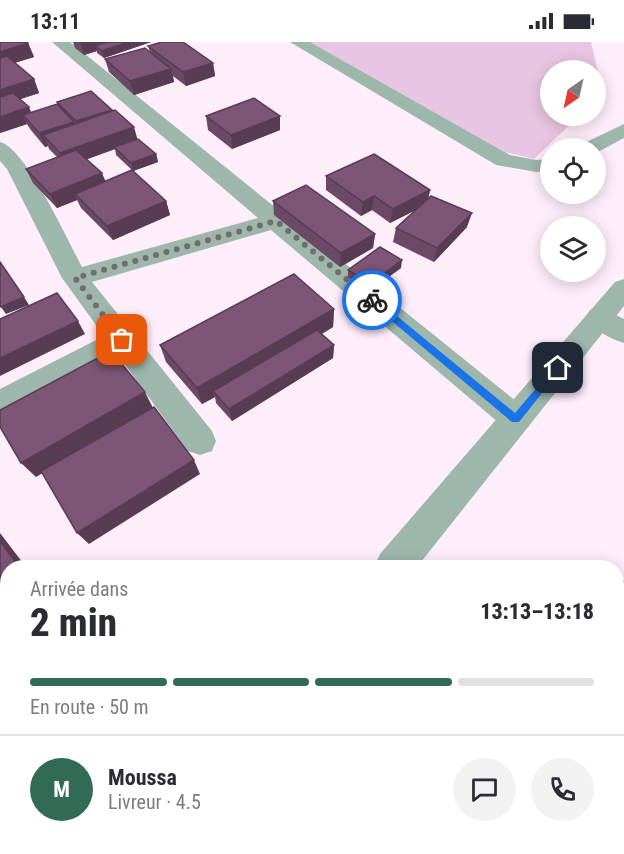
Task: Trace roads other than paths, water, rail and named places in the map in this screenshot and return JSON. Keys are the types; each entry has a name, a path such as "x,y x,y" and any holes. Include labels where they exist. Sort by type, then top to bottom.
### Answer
{"street":[{"path":"60,42 516,419"},
{"path":"298,42 504,160 540,166"},
{"path":"606,139 624,130"},
{"path":"0,148 8,170 75,278 200,441"},
{"path":"75,278 276,221"},
{"path":"399,560 516,419 612,325 624,288"},
{"path":"0,404 122,340"}]}
